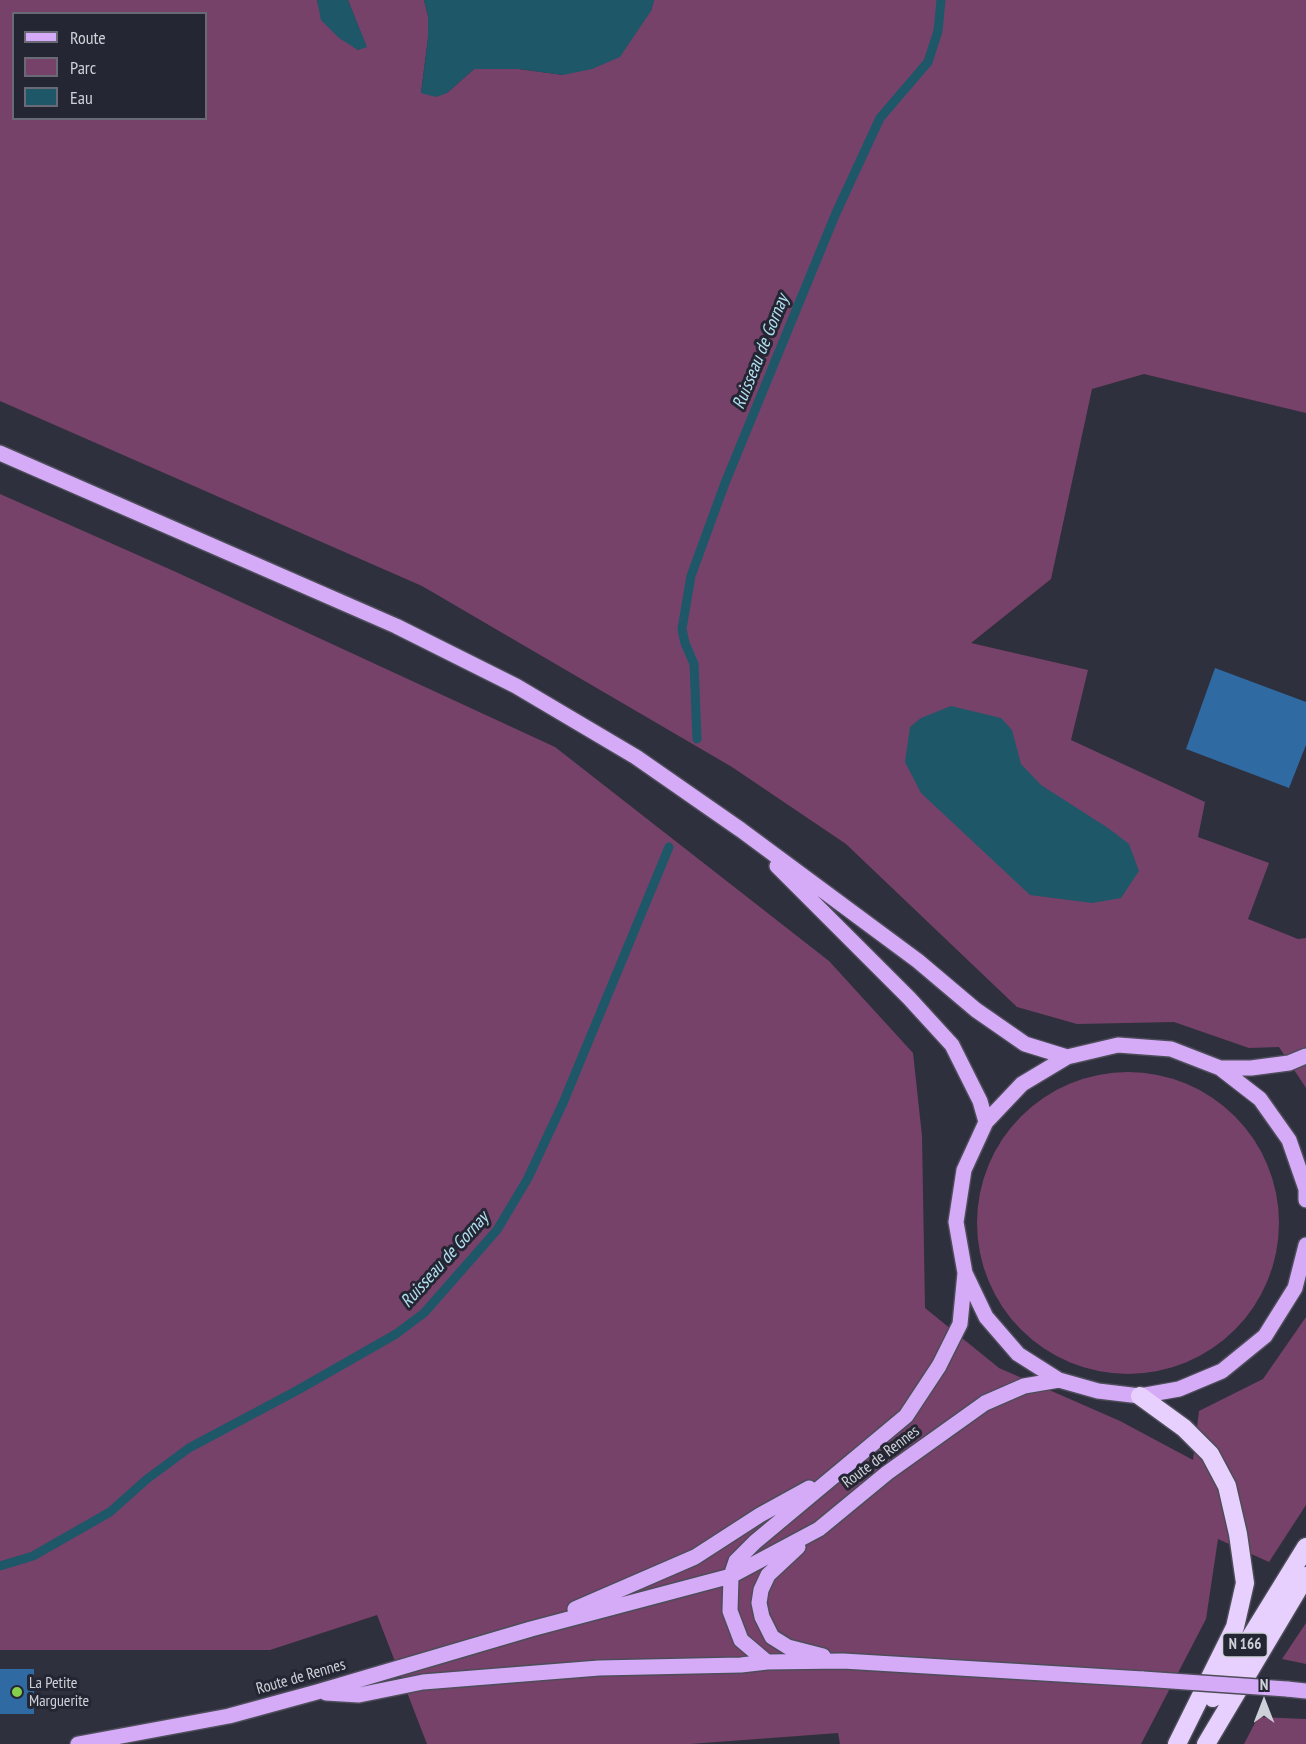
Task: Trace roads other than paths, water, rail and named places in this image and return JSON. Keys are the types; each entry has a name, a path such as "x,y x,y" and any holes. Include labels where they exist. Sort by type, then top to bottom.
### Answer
{"highway":[{"path":"1140,1396 1184,1428 1210,1454 1227,1486 1238,1534 1245,1583 1235,1627 1177,1744"},
{"name":"N 166","path":"1184,1744 1306,1547"},
{"name":"N 166","path":"1206,1744 1306,1576"}],"main road":[{"path":"0,453 396,626 516,686 636,757 741,830 918,961 976,1010 1025,1044 1067,1057"},
{"path":"741,830 909,998 952,1045 980,1101 986,1122"},
{"path":"1306,1200 1306,1189 1289,1140 1260,1099 1220,1068 1171,1049 1118,1045 1067,1057 1022,1084 986,1122 964,1170 956,1222 965,1273 986,1317 1018,1354 1059,1380 1098,1391 1140,1396 1179,1389 1222,1371 1265,1336 1295,1288 1306,1275"},
{"path":"1220,1068 1251,1068 1289,1063 1306,1056"},
{"path":"1295,1288 1306,1245"},
{"name":"Route de Rennes","path":"730,1576 736,1561 754,1542 906,1416 939,1366 960,1324 965,1273"},
{"name":"Route de Rennes","path":"78,1744 229,1716 531,1629 730,1576 819,1529 888,1473 985,1403 1024,1386 1059,1380"},
{"name":"Route de Rennes","path":"531,1629 695,1557 760,1515 843,1468"},
{"path":"819,1529 768,1575 761,1590 759,1603 762,1617 772,1637 788,1647 843,1661"},
{"path":"730,1576 730,1611 741,1640 767,1662"},
{"path":"317,1692 358,1695 423,1682 599,1668 843,1661 1306,1691"}],"water":[{"path":"317,0 348,0 367,47 358,50 339,38 321,20"},
{"path":"424,0 654,0 651,11 620,57 592,69 563,75 519,69 474,69 447,93 436,97 421,93 428,38 428,16"},
{"path":"951,706 1001,718 1012,730 1021,764 1041,785 1129,844 1139,871 1121,898 1092,903 1030,895 921,793 905,762 910,727 921,718"}],"waterway":[{"name":"Ruisseau de Gornay","path":"697,739 694,664 682,629 691,576 725,483 836,213 880,118 928,62 938,31 941,0"},
{"name":"Ruisseau de Gornay","path":"0,1566 33,1556 110,1512 147,1479 189,1448 396,1334 424,1313 497,1230 528,1178 563,1103 669,847"}],"place":[{"name":"La Petite Marguerite","path":"17,1692"}]}
